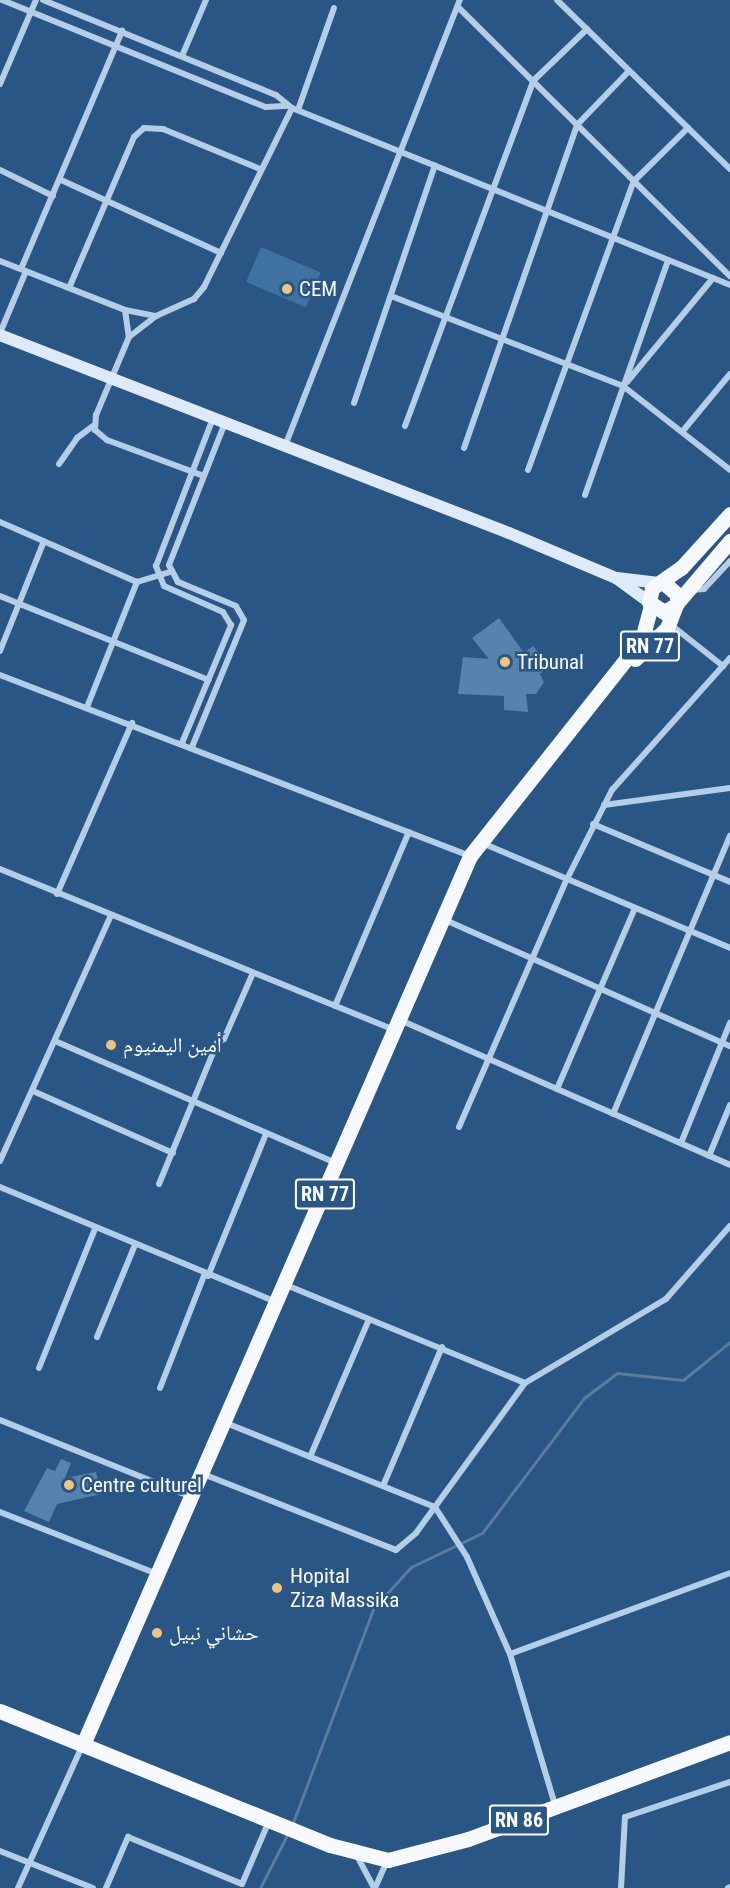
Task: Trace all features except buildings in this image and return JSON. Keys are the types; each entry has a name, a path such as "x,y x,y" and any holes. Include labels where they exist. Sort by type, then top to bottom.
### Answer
{"main road":[{"path":"0,334 616,578 662,583 676,591 676,605 664,612 616,578"},
{"path":"650,604 652,588 662,583 730,514"},
{"name":"RN 77","path":"614,677 670,624 676,605 730,541"},
{"name":"RN 77","path":"84,1742 161,1575 470,856 614,677 648,630 650,604"},
{"name":"RN 86","path":"0,1711 84,1742 305,1835 356,1854 388,1860 446,1846 730,1742"}],"street":[{"path":"2,0 266,107 292,108"},
{"path":"0,84 36,0"},
{"path":"43,0 276,95 292,108 730,285"},
{"path":"182,56 206,0"},
{"path":"557,0 730,169"},
{"path":"285,446 398,150 459,3 533,81 730,276"},
{"path":"59,464 77,438 94,425 129,338 156,316 194,299 221,253 260,169 292,108 334,8"},
{"path":"405,426 533,81 586,29"},
{"path":"0,334 52,196 61,180 122,31"},
{"path":"464,448 577,125 629,71"},
{"path":"69,288 134,137 150,127 260,169"},
{"path":"528,470 634,181 688,128"},
{"path":"354,403 435,165"},
{"path":"0,170 52,196"},
{"path":"61,180 106,203 221,253"},
{"path":"585,495 668,260"},
{"path":"0,261 125,310 156,316"},
{"path":"623,386 713,278"},
{"path":"390,296 502,336 623,386 730,470"},
{"path":"125,310 129,338"},
{"path":"682,432 730,374"},
{"path":"182,743 231,630 230,620 224,612 168,588 158,577 157,561 213,418"},
{"path":"192,747 244,620 236,606 178,582 170,572 170,558 225,423"},
{"path":"94,425 102,438 204,477"},
{"path":"0,522 136,582 170,572"},
{"path":"0,651 44,541"},
{"path":"690,590 704,589 730,561"},
{"path":"87,707 136,582"},
{"path":"0,596 209,680"},
{"path":"670,624 723,666"},
{"path":"459,1127 567,879 604,805 730,658"},
{"path":"0,675 132,723 470,856"},
{"path":"57,894 132,723"},
{"path":"604,805 730,788"},
{"path":"593,825 730,882"},
{"path":"335,1006 409,832"},
{"path":"613,1114 730,836"},
{"path":"479,842 730,948"},
{"path":"0,869 335,1006 489,1059 730,1165"},
{"path":"557,1089 635,908"},
{"path":"0,1161 111,915"},
{"path":"443,919 730,1046"},
{"path":"159,1184 253,973"},
{"path":"681,1143 730,1023"},
{"path":"55,1041 338,1165"},
{"path":"33,1091 173,1153"},
{"path":"709,1156 730,1106"},
{"path":"160,1388 266,1134"},
{"path":"0,1187 95,1229 277,1303"},
{"path":"203,1474 396,1550 435,1507 525,1383 666,1299 730,1226"},
{"path":"39,1368 95,1229"},
{"path":"97,1337 135,1245"},
{"path":"286,1285 368,1322 442,1347 525,1383"},
{"path":"310,1457 368,1322"},
{"path":"383,1486 442,1347"},
{"path":"0,1420 193,1497"},
{"path":"226,1423 435,1507 467,1557 510,1654 556,1807"},
{"path":"0,1512 161,1575"},
{"path":"510,1654 730,1573"},
{"path":"18,1888 84,1742"},
{"path":"621,1888 625,1817 730,1782"},
{"path":"106,1888 128,1837 240,1886 270,1820"},
{"path":"0,1851 93,1888"},
{"path":"356,1854 374,1888"},
{"path":"374,1888 388,1860"}],"shaded area":[{"path":"261,247 321,272 306,307 246,282"}],"waterway":[{"path":"292,1825 373,1609 411,1567 482,1533 584,1398 617,1373 683,1380 730,1342"},
{"path":"260,1888 288,1833"}],"place":[{"name":"CEM","path":"287,289"},
{"name":"Tribunal","path":"505,662"},
{"name":"أمين اليمنيوم","path":"111,1045"},
{"name":"Centre culturel","path":"69,1485"},
{"name":"Hopital Ziza Massika","path":"277,1588"},
{"name":"حشاني نبيل","path":"157,1633"}]}
